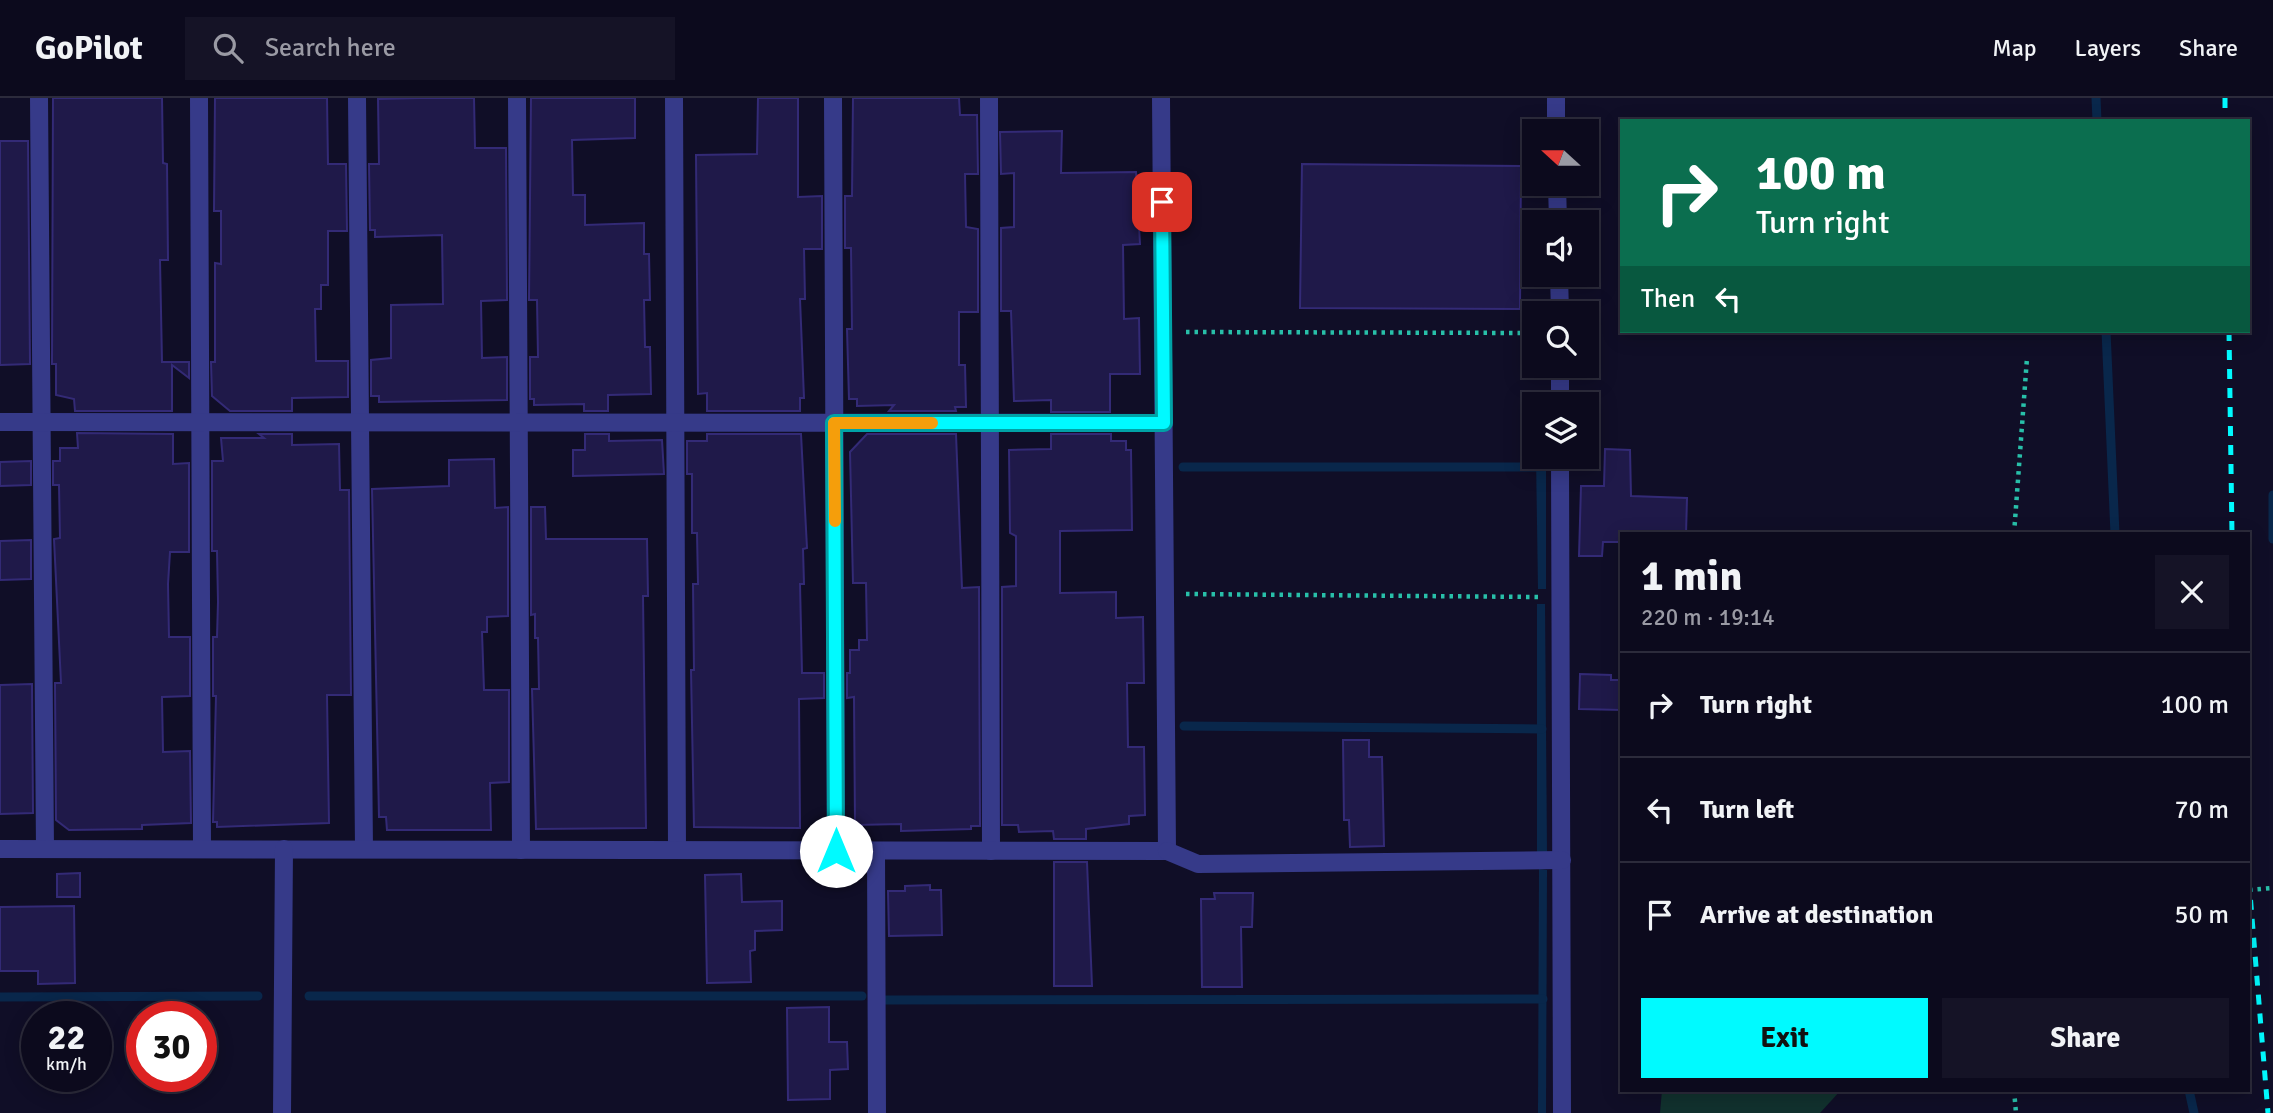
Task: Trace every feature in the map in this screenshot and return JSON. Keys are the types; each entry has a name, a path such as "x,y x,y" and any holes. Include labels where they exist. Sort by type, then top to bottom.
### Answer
{"street":[{"path":"39,98 45,849"},
{"path":"199,98 202,849"},
{"path":"358,98 364,849"},
{"path":"517,98 521,850"},
{"path":"674,98 677,850"},
{"path":"833,98 836,851"},
{"path":"989,98 991,851"},
{"path":"1161,98 1167,852"},
{"path":"1556,98 1556,119"},
{"path":"0,422 1164,423"},
{"path":"1560,469 1562,1113"},
{"path":"0,849 1167,852 1198,864 1562,860"},
{"path":"282,1113 284,849"},
{"path":"876,851 877,1113"}],"path":[{"path":"1163,332 1522,333"},
{"path":"2014,532 2027,358"},
{"path":"1165,594 1560,597"},
{"path":"2250,890 2273,888"},
{"path":"2014,1092 2017,1113"}],"green space":[{"path":"1662,1092 1839,1092 1820,1113 1660,1113"}],"water":[{"path":"1536,469 1546,469 1546,589 1538,589"},
{"path":"1537,604 1545,604 1547,853 1537,853"},
{"path":"1539,869 1547,870 1546,1113 1538,1113"}],"building":[{"path":"53,98 162,98 163,163 167,164 168,260 160,260 162,362 189,362 189,378 172,365 172,411 75,411 74,399 56,395 56,364 52,364"},
{"path":"215,98 327,98 328,164 346,164 347,231 328,231 328,285 321,285 321,309 315,309 316,361 348,361 348,397 292,398 292,411 230,411 212,396 211,362 215,362 215,263 221,264 221,211 214,211"},
{"path":"474,98 475,148 506,148 507,300 481,301 482,358 507,357 507,400 379,402 379,396 371,396 371,360 391,358 391,305 443,304 442,235 375,237 375,230 370,230 369,164 379,164 378,99"},
{"path":"531,98 635,98 635,138 572,140 573,195 585,195 585,225 644,223 644,254 649,254 650,300 644,300 645,347 650,347 651,394 608,395 608,411 584,411 584,404 534,405 534,399 530,399 530,357 538,357 537,300 529,300"},
{"path":"758,98 798,98 798,197 822,196 822,249 804,249 805,299 800,299 804,398 800,398 800,411 707,411 707,393 698,394 696,155 757,154"},
{"path":"853,98 959,98 960,115 977,115 978,174 965,174 966,227 978,229 978,312 959,312 959,365 965,365 966,407 955,407 956,411 889,411 894,405 857,406 857,399 849,399 847,329 852,329 851,248 845,248 845,196 852,196"},
{"path":"1062,131 1061,173 1136,172 1140,244 1123,245 1124,319 1139,318 1140,374 1110,374 1110,412 1051,412 1051,400 1014,401 1011,311 1001,311 1001,228 1014,227 1014,173 1001,174 1000,132"},
{"path":"0,141 28,141 30,364 0,365"},
{"path":"1302,164 1521,166 1520,309 1300,308"},
{"path":"77,433 173,434 173,464 189,463 189,552 170,552 168,584 169,637 190,637 190,696 162,697 163,752 190,751 191,823 142,825 142,829 69,830 56,820 55,683 61,683 54,539 60,538 59,485 53,485 53,461 60,461 60,448 78,448"},
{"path":"259,434 292,434 292,445 339,444 340,490 349,490 351,695 327,695 329,823 217,827 217,822 213,822 216,696 213,696 213,637 217,637 218,602 217,551 212,551 212,461 223,461 221,438 264,438"},
{"path":"585,434 609,434 609,441 662,440 664,474 573,476 573,450 585,450"},
{"path":"707,434 801,434 807,548 803,549 804,584 800,584 802,673 824,673 824,698 799,699 800,828 694,827 691,670 694,670 693,584 698,584 697,533 692,533 692,474 687,474 687,441 707,441"},
{"path":"867,434 956,434 962,588 979,587 980,826 971,826 971,829 901,831 901,824 855,825 854,697 847,698 847,673 850,673 850,650 859,650 859,640 867,640 866,583 853,583 850,452"},
{"path":"1051,434 1111,434 1111,441 1126,441 1126,450 1131,450 1132,530 1060,531 1060,593 1116,592 1116,618 1143,617 1144,683 1127,683 1128,747 1144,747 1145,815 1129,816 1129,824 1086,829 1086,839 1054,839 1053,831 1019,832 1018,825 1002,825 1002,587 1016,586 1016,536 1010,533 1009,450 1051,449"},
{"path":"1605,449 1630,450 1631,496 1687,498 1686,532 1620,532 1620,542 1603,542 1602,556 1579,556 1581,486 1604,486"},
{"path":"494,459 495,508 508,507 508,616 487,617 487,632 482,632 484,690 509,690 509,782 490,783 491,830 387,830 386,817 379,817 372,489 449,486 449,460"},
{"path":"31,461 31,485 0,486 0,462"},
{"path":"531,507 545,507 546,539 647,539 648,596 643,596 646,828 536,829 532,689 539,689 538,638 535,638 535,614 531,615"},
{"path":"31,540 31,579 0,580 0,541"},
{"path":"1580,674 1611,675 1611,680 1620,680 1620,710 1579,709"},
{"path":"32,684 33,813 0,814 0,685"},
{"path":"1343,740 1369,740 1369,757 1382,757 1384,846 1350,847 1349,820 1344,820"},
{"path":"1054,862 1087,862 1092,986 1054,986"},
{"path":"80,873 80,897 57,897 57,874"},
{"path":"741,874 742,902 782,901 782,930 755,931 755,950 750,951 751,982 707,983 705,875"},
{"path":"930,885 930,890 941,890 942,935 889,936 888,891 905,891 905,886"},
{"path":"1214,893 1253,893 1252,927 1241,927 1242,987 1202,987 1201,899 1215,899"},
{"path":"74,906 75,983 38,984 38,971 0,971 0,907"},
{"path":"829,1007 829,1042 847,1042 848,1069 830,1070 830,1099 788,1100 787,1008"}],"waterway":[{"path":"2096,98 2097,119"},
{"path":"2106,333 2115,532"},
{"path":"1183,467 1522,467"},
{"path":"2273,495 2273,539"},
{"path":"1184,726 1542,729"},
{"path":"0,997 258,996"},
{"path":"309,996 862,996"},
{"path":"884,1000 1543,999"},
{"path":"2189,1092 2194,1113"}],"railway":[{"path":"2225,98 2225,119"},
{"path":"2229,333 2232,532"},
{"path":"2250,893 2268,1113"}],"slow traffic":[{"path":"835,521 834,423 932,423"}],"route":[{"path":"836,851 834,423 1164,423 1162,202"}]}
